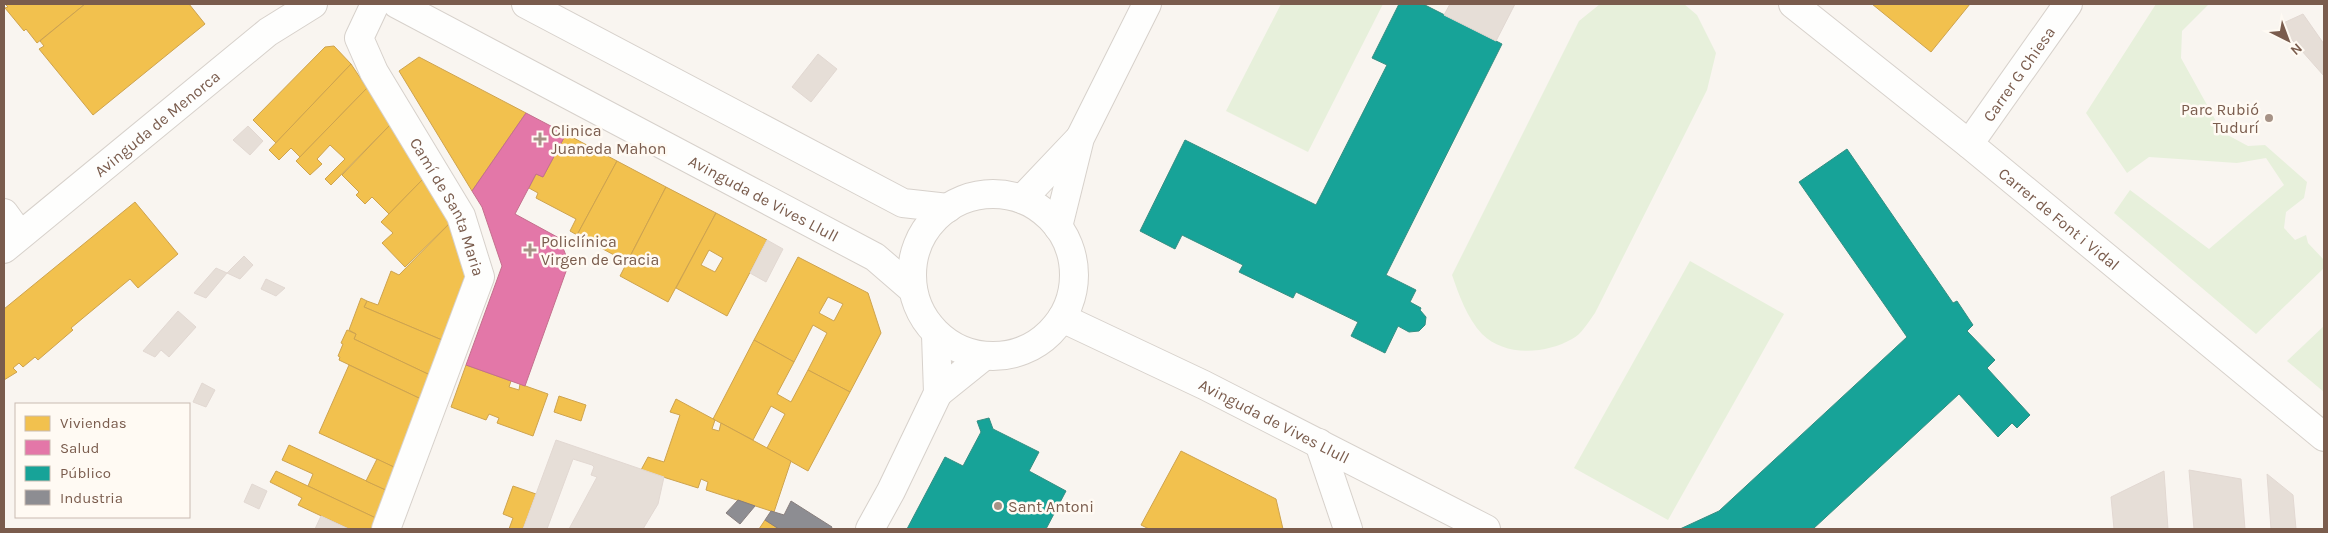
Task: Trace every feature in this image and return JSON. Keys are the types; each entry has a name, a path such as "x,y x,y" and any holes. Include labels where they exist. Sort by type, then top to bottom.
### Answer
{"street":[{"name":"Avinguda de Menorca","path":"12,242 268,32 313,4"},
{"name":"Camí de Santa Maria","path":"375,4 359,38 374,72 461,216 480,277 386,529"},
{"name":"Avinguda de Vives Llull","path":"398,4 875,257 912,289"},
{"path":"526,4 903,203 948,208"},
{"path":"1058,227 1080,138 1147,4"},
{"name":"Carrer de Font i Vidal","path":"1793,4 1969,144 2324,437"},
{"name":"Carrer G Chiesa","path":"1969,144 2068,4"},
{"path":"1022,199 1080,138"},
{"path":"997,194 1022,199 1042,210 1058,227 1067,243 1073,262 1074,281 1070,300 1062,318 1048,335 1029,348 1007,355 984,356 958,350 936,335 920,314 912,289 913,258 926,230 948,208 971,197 997,194"},
{"path":"4,213 12,242"},
{"name":"Avinguda de Vives Llull","path":"1062,318 1204,385 1486,529"},
{"path":"936,335 938,393"},
{"path":"870,529 895,483 938,393 984,356"},
{"path":"1319,443 1348,529"}],"green space":[{"path":"1281,4 1383,4 1308,152 1226,111"},
{"path":"1600,4 1684,4 1697,15 1716,53 1707,90 1595,313 1585,328 1575,337 1550,348 1526,351 1502,347 1482,334 1472,321 1452,275 1579,21"},
{"path":"2156,4 2209,4 2182,31 2181,58 2222,132 2248,146 2265,145 2307,182 2304,198 2286,212 2284,228 2295,240 2306,235 2308,243 2324,260 2324,268 2256,334 2114,213 2130,190 2209,249 2284,185 2266,158 2237,163 2149,157 2127,173 2086,113"},
{"path":"1690,261 1784,314 1668,520 1574,468"},
{"path":"2324,326 2324,392 2287,361"}],"building: Viviendas":[{"path":"5,4 85,4 37,43 5,8 8,7"},
{"path":"85,4 189,4 205,24 93,115 39,49 44,46 40,41"},
{"path":"1872,4 1970,4 1931,52"},
{"path":"334,46 351,64 276,143 253,120 325,47"},
{"path":"419,57 526,113 472,191 399,71"},
{"path":"351,64 367,88 300,157 291,148 279,160 269,150"},
{"path":"367,88 390,125 331,185 325,179 345,159 330,145 317,159 322,164 310,175 296,161"},
{"path":"390,125 424,178 389,214 372,197 365,204 356,195 359,192 342,175"},
{"path":"566,134 617,161 577,235 570,231 576,219 536,198 538,193 529,188 536,174 543,177"},
{"path":"617,161 666,187 627,262 577,235"},
{"path":"424,178 452,221 405,267 382,243 393,233 381,222"},
{"path":"666,187 716,213 668,302 620,276"},
{"path":"135,202 178,254 138,288 130,279 71,328 73,330 38,360 35,357 23,367 19,363 13,368 17,372 4,380 4,309"},
{"path":"716,213 767,240 727,316 676,288","holes":["709,250 723,258 715,272 701,265"]},
{"path":"452,221 468,268 442,340 364,307 367,301 378,305 391,271 399,275"},
{"path":"798,257 868,293 881,333 850,392 808,370 827,333 813,325 794,362 754,340","holes":["828,297 843,304 834,321 819,313"]},
{"path":"361,298 367,301 364,307 442,340 430,375 354,339 356,334 349,330"},
{"path":"347,330 356,334 354,339 430,375 421,399 339,360 340,357 338,356 343,344 341,343"},
{"path":"754,340 794,362 777,394 791,402 808,370 850,392 808,471 767,448 785,414 771,406 753,440 713,419"},
{"path":"349,365 421,399 396,468 319,433"},
{"path":"466,365 511,381 509,387 519,390 520,384 548,394 533,436 497,423 499,418 489,414 486,420 451,407"},
{"path":"559,396 586,405 581,421 554,412"},
{"path":"676,399 715,420 712,429 719,431 721,423 791,461 774,512 706,490 708,482 701,479 698,488 641,470 648,457 664,462 680,415 670,412"},
{"path":"289,445 388,491 378,519 308,486 313,474 282,460"},
{"path":"1181,451 1276,499 1283,529 1149,529 1141,525"},
{"path":"377,459 396,468 388,491 366,481"},
{"path":"276,471 378,519 374,529 349,529 298,505 302,498 270,482"},
{"path":"513,486 536,494 523,529 509,529 513,518 503,514"},
{"path":"765,520 779,529 759,529"}],"building: Salud":[{"name":"Policlínica Virgen de Gracia","path":"526,113 566,134 543,177 536,174 515,214 559,238 569,263 525,386 466,365 502,266 482,207 472,191"}],"building: Público":[{"path":"1399,4 1423,4 1502,44 1386,275 1416,290 1410,302 1421,308 1420,310 1426,317 1425,325 1419,331 1409,332 1398,326 1385,353 1351,336 1358,322 1296,292 1293,298 1239,272 1243,265 1182,235 1175,249 1140,231 1185,140 1316,205 1387,65 1372,58"},
{"path":"1847,149 1953,303 1957,301 1973,325 1967,331 1995,360 1987,368 2030,415 2017,428 2012,423 1998,437 1959,394 1813,529 1680,529 1719,511 1907,337 1799,182"},
{"path":"989,418 993,429 1039,452 1029,471 1066,491 1046,529 907,529 945,457 963,466 981,432 977,421"}],"building: Industria":[{"path":"738,500 755,506 740,524 726,513"},
{"path":"791,501 832,527 831,529 779,529 765,520 771,511 784,515"}],"building: Otros":[{"path":"1450,4 1515,4 1496,41 1444,15"},
{"path":"2303,14 2324,44 2324,76 2279,25"},
{"path":"818,54 837,69 811,102 792,87"},
{"path":"248,126 263,141 250,155 233,140"},
{"path":"767,240 783,249 766,282 750,273"},
{"path":"244,256 253,265 240,279 227,273"},
{"path":"216,268 227,273 206,298 194,293"},
{"path":"266,279 285,288 276,296 261,289"},
{"path":"178,311 196,327 169,357 161,350 155,357 143,351"},
{"path":"202,383 215,390 206,407 193,402"},
{"path":"556,440 664,477 658,504 643,529 569,529 597,477 591,475 594,467 592,465 573,459 547,529 523,529"},
{"path":"2189,470 2241,479 2245,529 2194,529"},
{"path":"2164,471 2168,529 2114,529 2111,497"},
{"path":"2267,474 2293,495 2296,529 2271,529"},
{"path":"252,484 267,491 259,509 244,502"},
{"path":"321,516 349,529 315,529"}],"place":[{"name":"Parc Rubió Tudurí","path":"2269,118"},
{"name":"Clinica Juaneda Mahon","path":"540,139"},
{"name":"Policlínica Virgen de Gracia","path":"530,250"},
{"name":"Sant Antoni","path":"998,506"}]}
